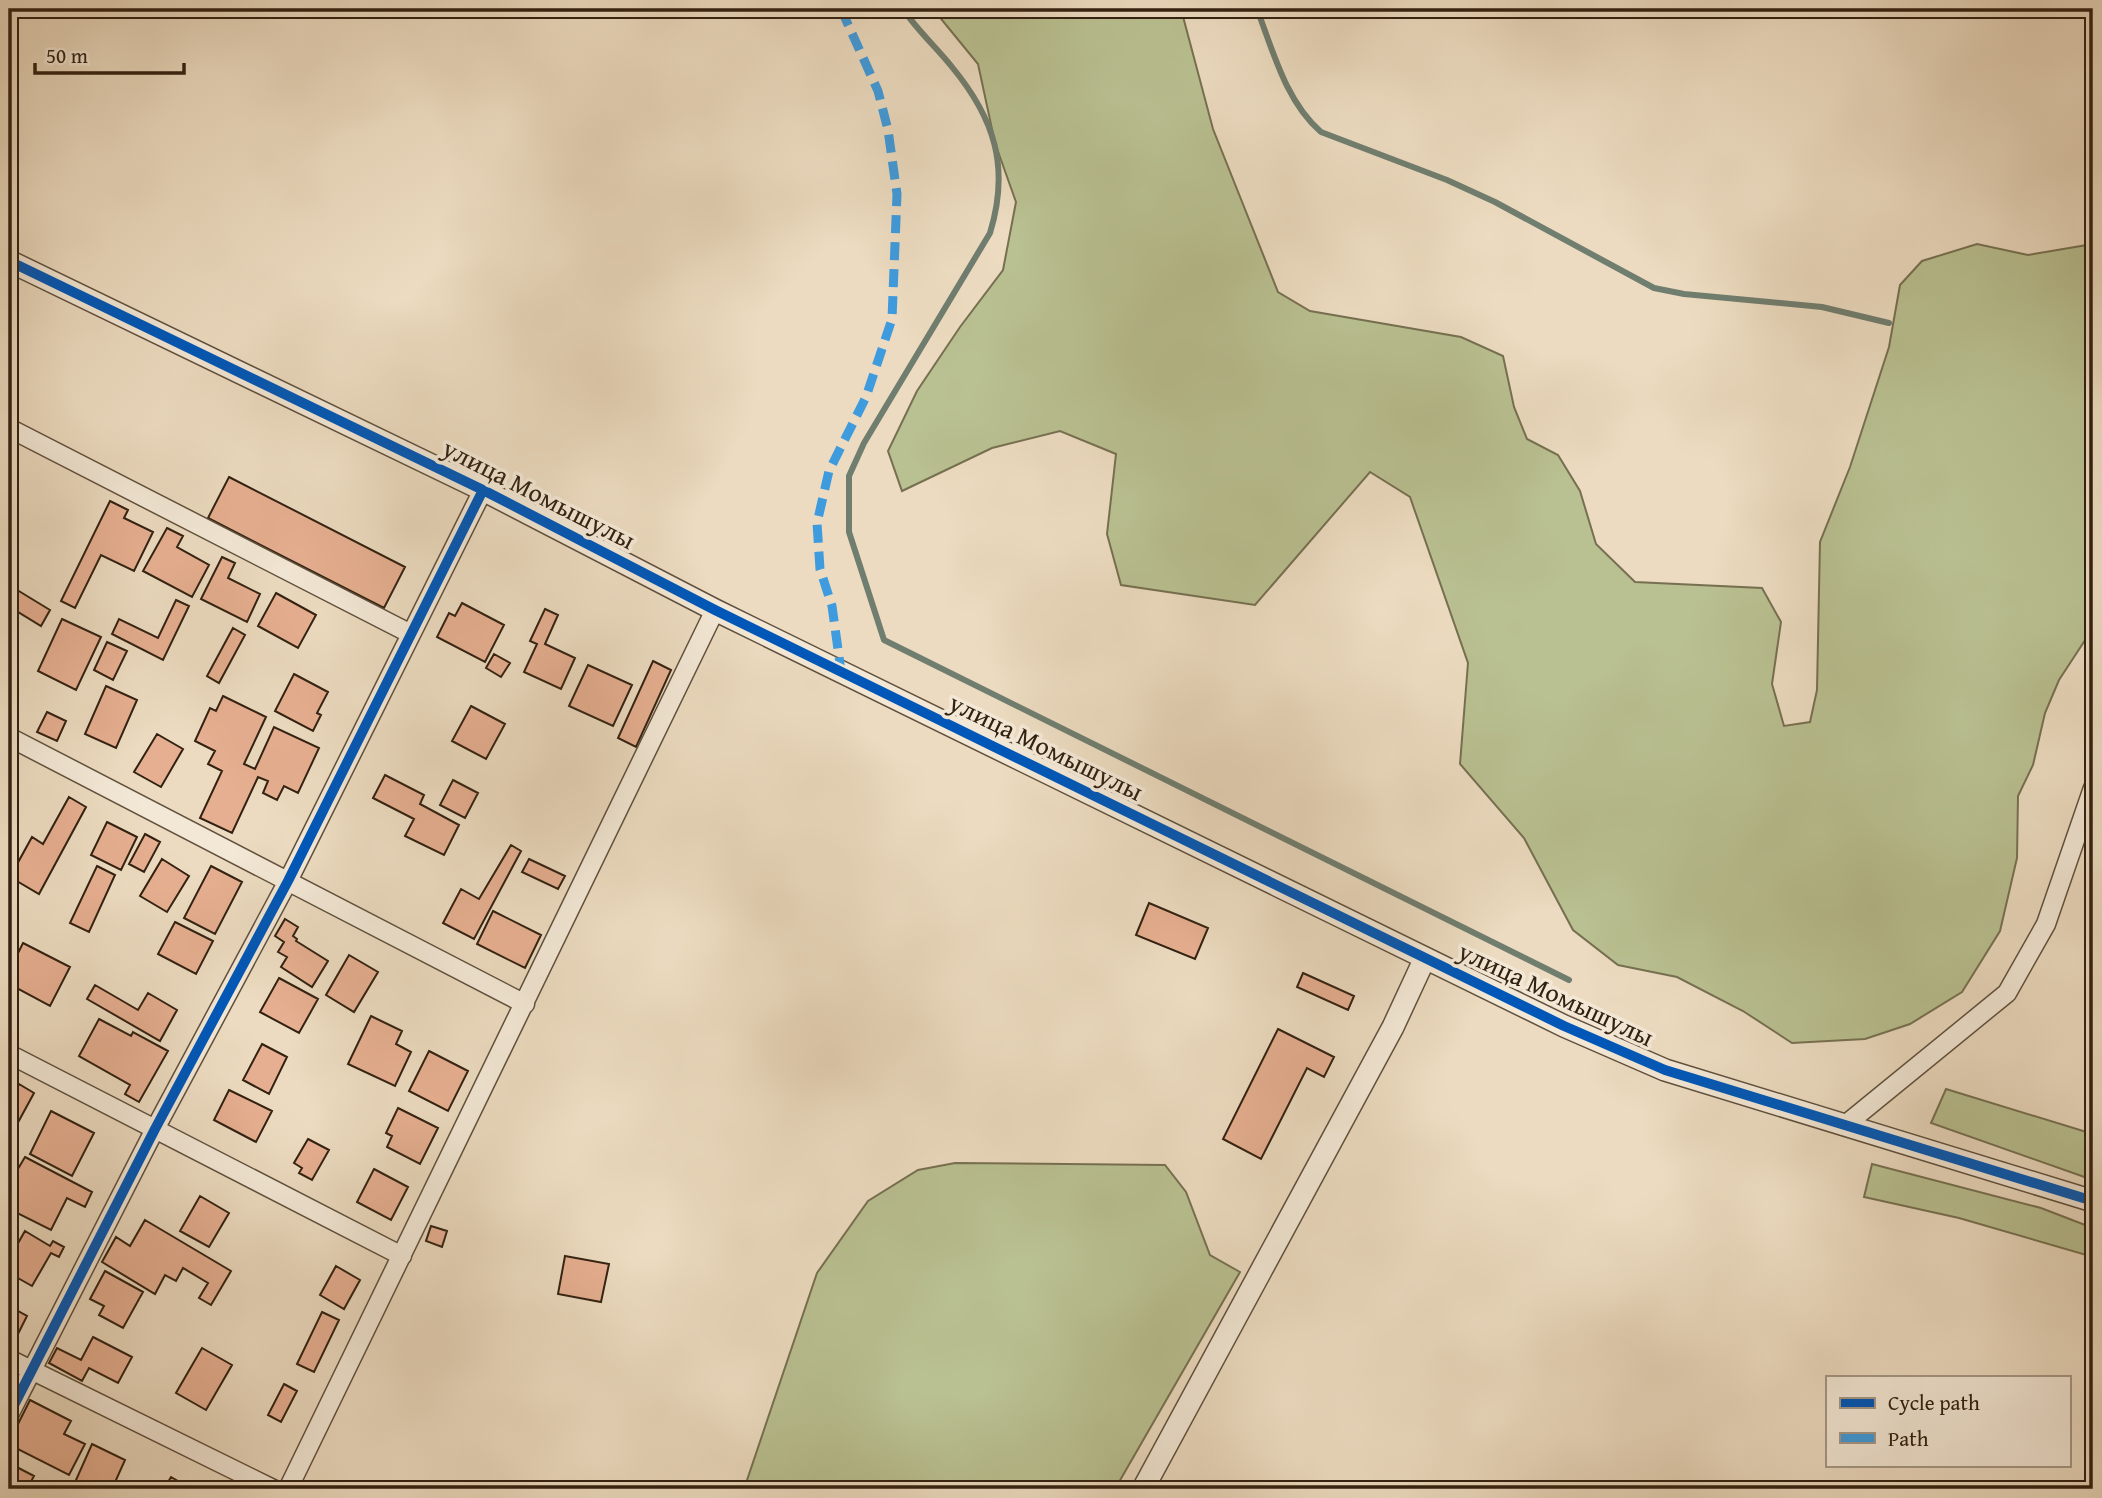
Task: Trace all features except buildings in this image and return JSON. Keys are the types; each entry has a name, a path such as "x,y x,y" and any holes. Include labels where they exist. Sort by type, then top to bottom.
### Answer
{"street":[{"name":"улица Момышулы","path":"9,261 483,490 715,610 1564,1026 1665,1070 2093,1201"},
{"path":"9,428 411,634"},
{"path":"9,1415 155,1129 288,881 483,490"},
{"path":"288,1489 715,610"},
{"path":"9,737 525,1004"},
{"path":"1844,1126 2007,993 2046,924 2093,788"},
{"path":"1143,1489 1393,1027 1425,958"},
{"path":"9,1054 402,1256"},
{"path":"9,1359 273,1489"}],"green space":[{"path":"933,9 1181,9 1213,129 1278,292 1310,311 1461,337 1503,356 1514,407 1527,439 1558,455 1580,491 1596,544 1635,582 1762,588 1781,622 1772,684 1784,726 1810,722 1817,690 1820,542 1850,467 1889,347 1900,285 1922,261 1977,244 2028,255 2093,244 2093,628 2059,680 2045,713 2033,765 2018,796 2017,858 2000,931 1962,992 1910,1024 1865,1039 1792,1043 1743,1011 1677,977 1618,965 1573,930 1524,838 1460,764 1468,663 1410,497 1370,472 1255,605 1121,585 1107,534 1116,454 1060,431 992,448 902,491 888,451 917,391 1003,270 1016,202 995,143 978,64"},
{"path":"1946,1089 2093,1134 2093,1180 1931,1123"},
{"path":"955,1163 1165,1165 1186,1192 1210,1255 1240,1272 1115,1489 744,1489 817,1273 868,1201 918,1170"},
{"path":"1872,1164 2041,1208 2093,1228 2093,1257 1959,1218 1864,1197"}],"waterway":[{"path":"903,9 967,86 979,106 995,145 999,187 990,233 864,443 849,476 849,532 884,640 1569,980"},
{"path":"1257,9 1290,91 1298,106 1321,132 1447,180 1495,202 1654,288 1684,294 1822,307 1889,323"}],"marked path":[{"path":"841,9 878,91 888,130 897,194 892,319 866,397 829,471 817,523 820,569 832,606 841,671"}],"cycle path":[{"path":"9,261 483,490 715,610 1564,1026 1665,1070 2093,1201"},
{"path":"9,1415 155,1129 288,881 483,490"}]}
